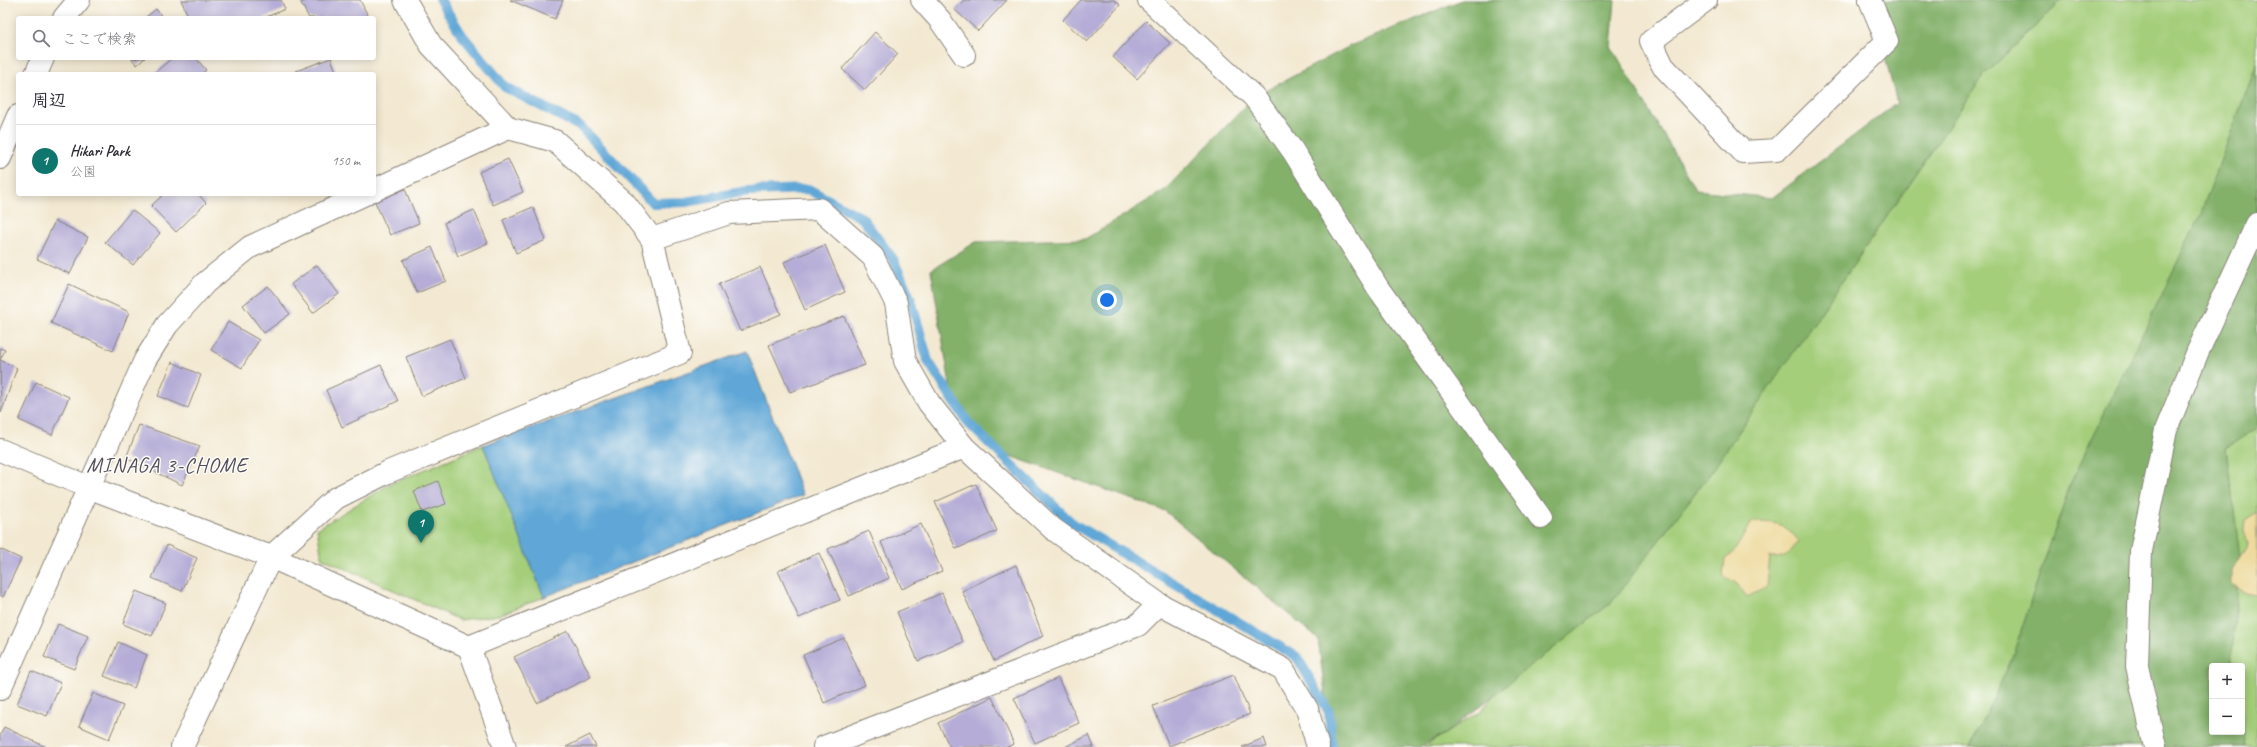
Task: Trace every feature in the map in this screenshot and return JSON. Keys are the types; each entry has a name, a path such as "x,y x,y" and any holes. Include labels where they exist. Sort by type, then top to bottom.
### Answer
{"street":[{"path":"66,16 79,0"},
{"path":"182,747 271,557 336,498 388,472 680,353 652,239 624,202 555,141 508,128 431,46 405,0"},
{"path":"922,0 940,20 964,55"},
{"path":"1149,0 1254,97 1293,151 1378,288 1541,518"},
{"path":"1706,0 1651,41 1663,66 1743,152 1777,150 1887,41 1870,0"},
{"path":"37,72 42,60"},
{"path":"0,158 16,121"},
{"path":"376,189 508,128"},
{"path":"0,689 145,360 167,325 205,283 250,247 361,196"},
{"path":"652,239 729,213 819,209 873,257 896,303 905,361 929,403 964,447 1053,529 1159,604 1283,669 1307,709 1318,747"},
{"path":"2155,747 2138,666 2142,551 2166,430 2198,351 2257,224"},
{"path":"469,647 964,447"},
{"path":"0,450 88,487 271,557 469,647 505,747"},
{"path":"824,747 1138,625 1159,604"}],"green space":[{"path":"1462,0 1615,0 1611,46 1696,190 1772,198 1897,103 1870,0 2063,0 1984,75 1712,471 1611,603 1446,733 1420,747 1332,747 1318,639 1165,511 996,451 952,397 931,270 976,242 1085,239 1165,190 1254,97 1350,46"},
{"path":"2042,0 2257,0 2257,747 1424,747 1482,710"},
{"path":"2257,63 2257,428 2226,448 2240,557 2231,663 2209,663 2209,735 2244,735 2246,747 1970,747 2010,663 2071,482 2201,213"},
{"path":"483,445 544,597 499,615 460,620 322,558 317,529 388,485"}],"sand":[{"path":"2257,512 2257,594 2244,592 2232,584 2232,571 2248,544 2244,531 2245,520"},
{"path":"1752,522 1778,524 1789,530 1798,541 1785,557 1770,557 1767,587 1747,597 1737,584 1723,575 1725,559 1733,553"}],"water":[{"path":"747,351 803,495 544,597 483,445"}],"building":[{"path":"181,0 281,0 285,9 269,16 188,16"},
{"path":"308,0 360,0 368,16 308,16 301,3"},
{"path":"510,0 563,0 555,19"},
{"path":"964,0 1007,0 978,31 955,10"},
{"path":"1081,0 1114,0 1120,5 1087,42 1063,20"},
{"path":"156,9 161,16 147,16"},
{"path":"1146,21 1170,43 1137,79 1113,57"},
{"path":"875,32 898,54 865,90 842,69"},
{"path":"133,60 143,60 137,65"},
{"path":"170,60 198,60 206,70 204,72 155,72"},
{"path":"326,60 332,60 336,72 296,72"},
{"path":"508,159 523,192 493,205 479,172"},
{"path":"405,189 419,223 390,235 375,202"},
{"path":"162,196 200,196 206,203 176,232 151,206"},
{"path":"533,207 546,240 516,253 503,220"},
{"path":"132,210 160,233 133,265 105,242"},
{"path":"474,210 488,243 458,256 444,223"},
{"path":"55,221 88,237 70,274 37,259"},
{"path":"825,245 845,292 805,310 784,262"},
{"path":"432,247 446,281 417,293 403,260"},
{"path":"317,265 339,294 313,313 291,284"},
{"path":"760,267 781,314 740,331 719,284"},
{"path":"69,284 129,312 113,351 51,323"},
{"path":"268,286 290,314 264,333 243,305"},
{"path":"844,316 865,365 790,392 769,345"},
{"path":"228,322 259,340 242,368 211,350"},
{"path":"450,339 466,378 422,396 406,357"},
{"path":"0,348 5,350 0,360"},
{"path":"0,360 17,368 1,413"},
{"path":"172,362 201,375 188,408 158,396"},
{"path":"381,365 398,401 342,427 326,390"},
{"path":"36,382 69,397 52,435 19,420"},
{"path":"139,425 200,446 182,485 126,458"},
{"path":"438,481 446,504 422,512 414,491"},
{"path":"976,484 997,531 956,549 935,502"},
{"path":"921,524 942,571 902,589 881,542"},
{"path":"869,531 889,578 849,596 828,549"},
{"path":"167,545 197,558 182,591 152,578"},
{"path":"0,549 21,559 3,597 0,595"},
{"path":"819,553 840,600 799,618 778,571"},
{"path":"1016,565 1043,636 994,661 962,591"},
{"path":"136,591 166,603 152,636 123,624"},
{"path":"942,593 963,642 918,661 897,612"},
{"path":"58,624 88,636 74,669 44,657"},
{"path":"568,631 591,677 537,703 514,657"},
{"path":"844,638 865,685 824,703 803,655"},
{"path":"118,642 147,655 134,688 104,676"},
{"path":"31,671 61,683 47,716 17,704"},
{"path":"1234,675 1250,714 1169,746 1153,706"},
{"path":"1058,678 1079,723 1035,743 1014,698"},
{"path":"93,693 123,706 109,739 79,726"},
{"path":"992,697 1014,744 1007,747 950,747 938,723"},
{"path":"4,727 46,747 0,747 0,736"},
{"path":"590,735 596,747 566,747"},
{"path":"1089,735 1094,747 1065,747"},
{"path":"1264,738 1267,747 1242,747"}],"waterway":[{"path":"440,0 462,35 505,87 581,127 653,203 686,202 748,191 808,189 862,218 893,259 911,300 928,361 969,424 1072,523 1297,657 1329,712 1332,747"}],"place":[{"name":"Hikari Park","path":"421,543"}],"district":[{"name":"MINAGA 3-CHOME","path":"167,465"}]}
